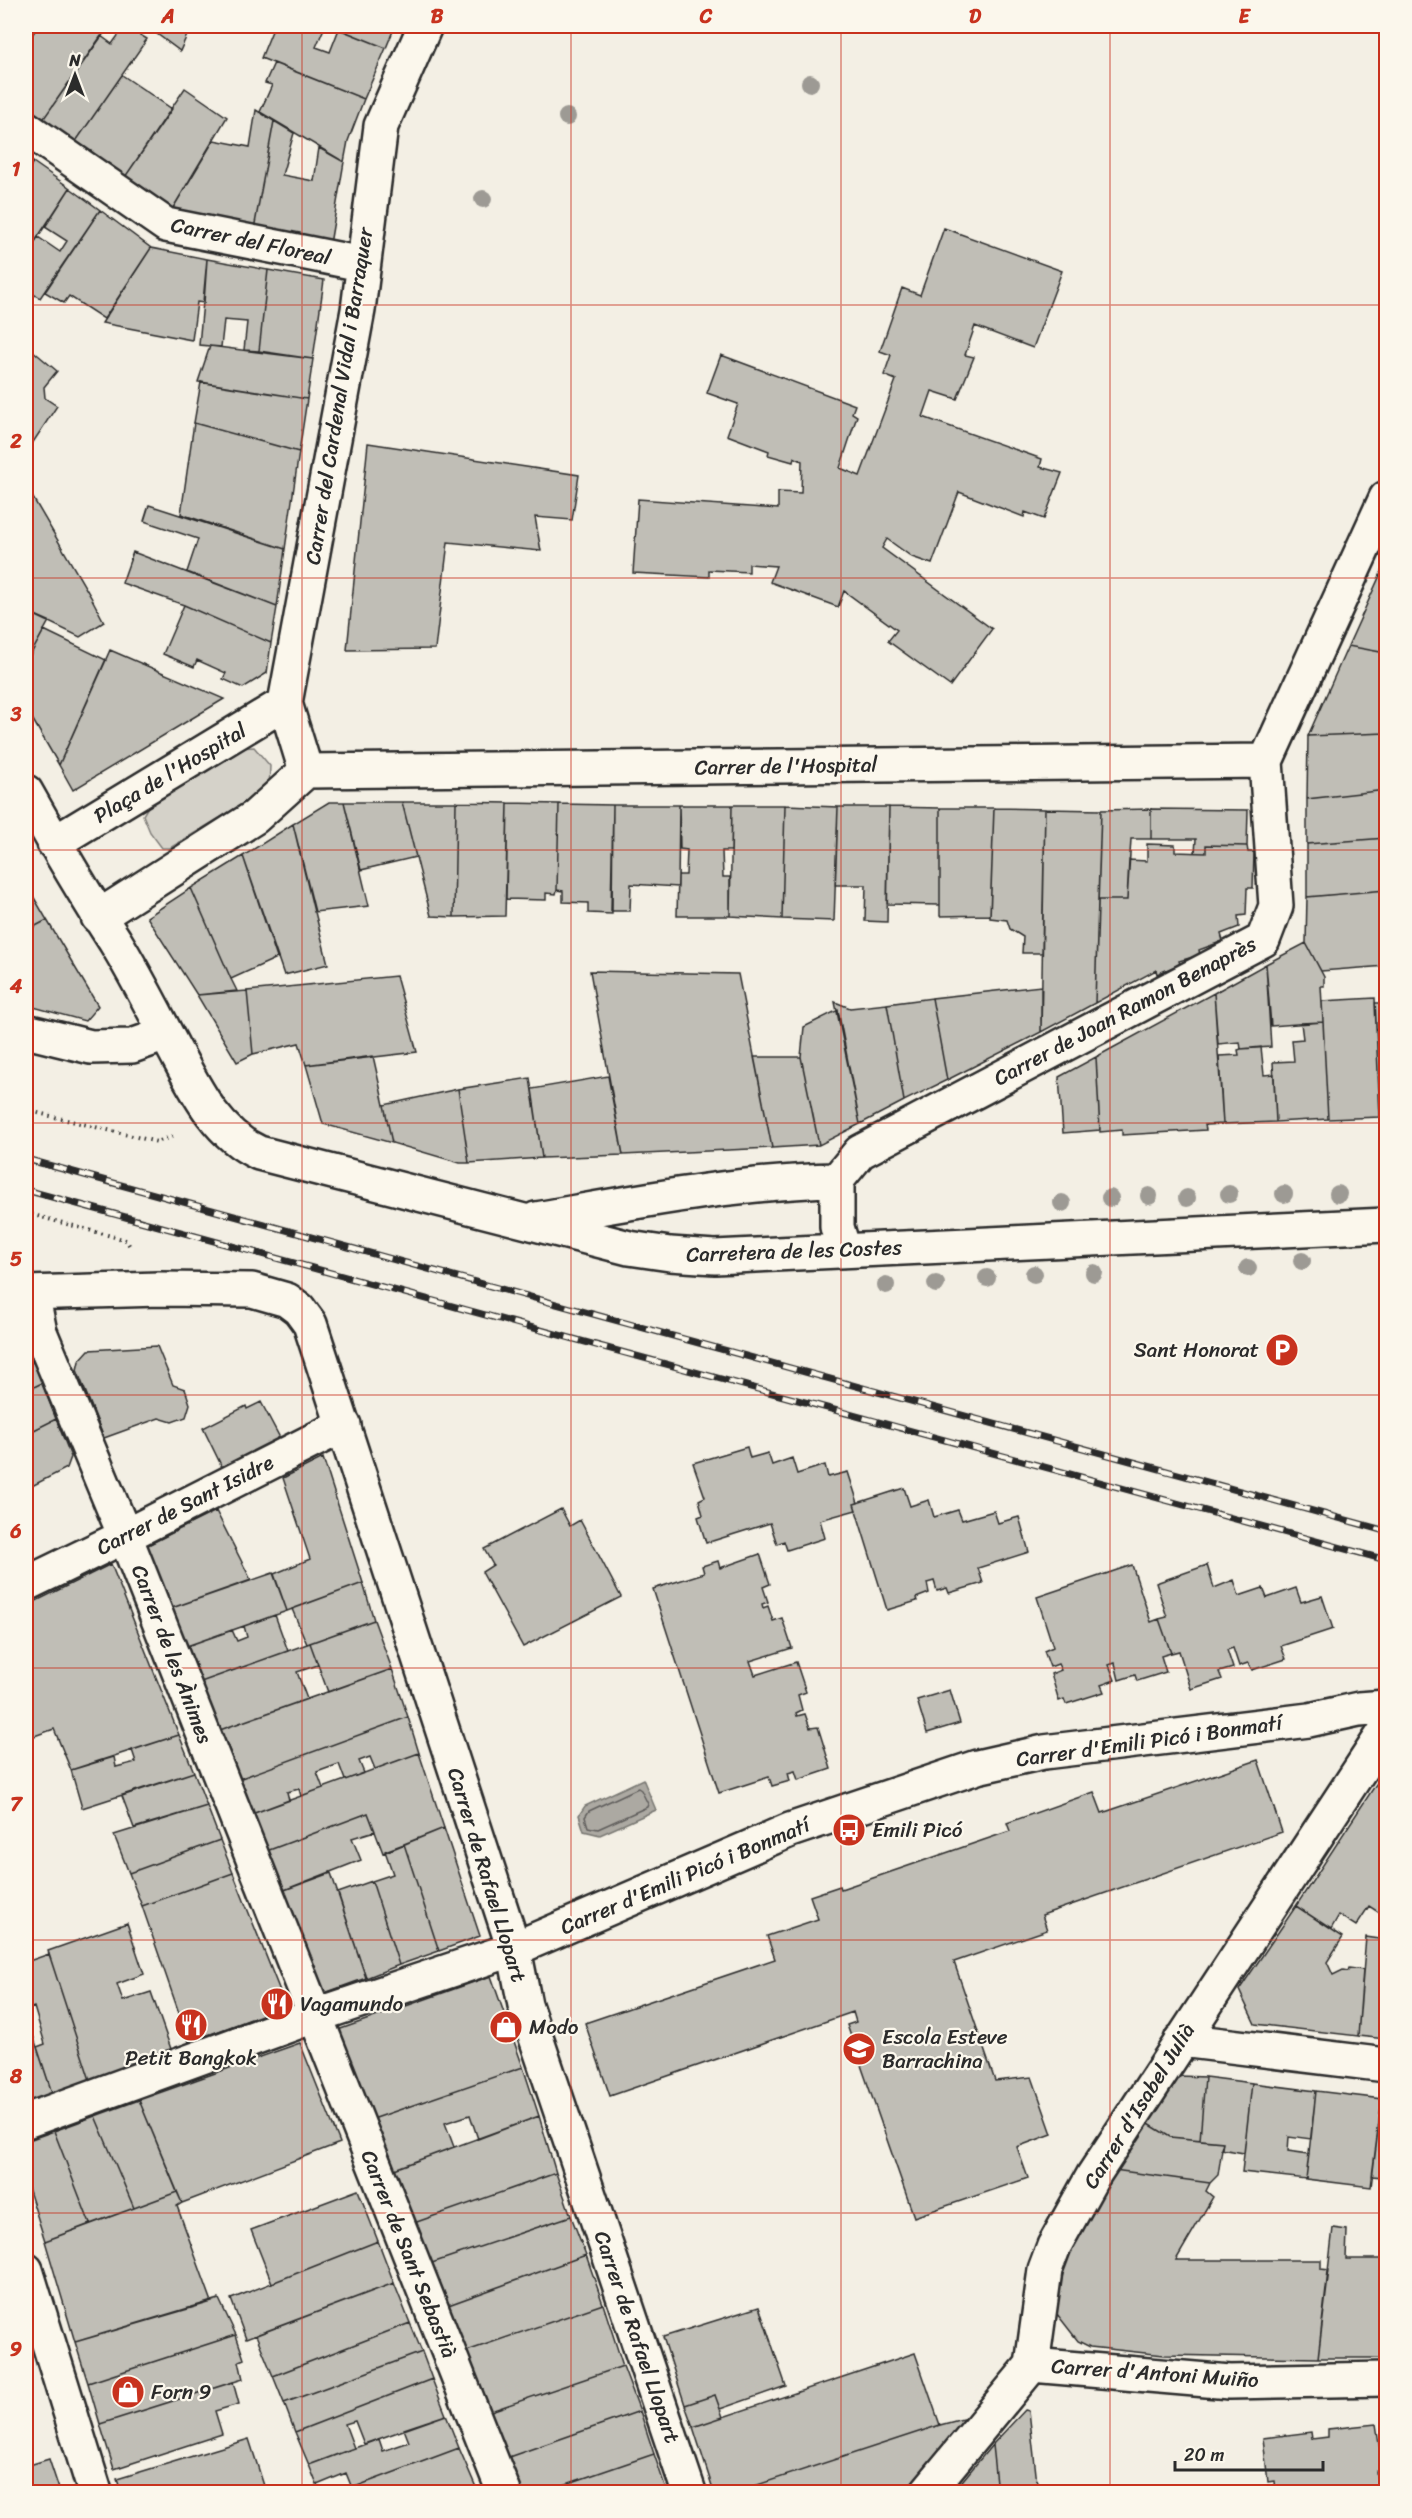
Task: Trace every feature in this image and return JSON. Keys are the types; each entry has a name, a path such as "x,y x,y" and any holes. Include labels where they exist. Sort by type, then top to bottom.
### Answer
{"street":[{"name":"Carrer del Cardenal Vidal i Barraquer","path":"306,771 285,704 358,310 381,126 425,26"},
{"name":"Carrer del Floreal","path":"26,128 166,225 362,264"},
{"name":"Carrer de Joan Ramon Benaprès","path":"837,1180 860,1152 1263,940 1276,906 1266,761 1384,509"},
{"name":"Plaça de l'Hospital","path":"54,843 285,704"},
{"name":"Carrer de l'Hospital","path":"306,771 1266,761"},
{"path":"98,917 255,817 306,771"},
{"name":"Carretera de les Costes","path":"26,792 98,917 115,941 208,1108 232,1137 259,1153 629,1248 715,1257 1386,1226"},
{"path":"26,1030 91,1047 132,1046 166,1034"},
{"path":"525,1221 680,1195 792,1181 837,1180 837,1227 844,1250"},
{"name":"Carrer de Rafael Llopart","path":"29,1293 159,1289 252,1290 287,1300 299,1309 310,1324 514,1949 525,2005 689,2493"},
{"name":"Carrer de les Ànimes","path":"29,1293 40,1332 126,1536 314,2016"},
{"name":"Carrer de Sant Isidre","path":"26,1584 344,1425"},
{"name":"Carrer d'Emili Picó i Bonmatí","path":"26,2121 314,2016 514,1949 790,1830 977,1767 1044,1752 1310,1720 1359,1709 1386,1707"},
{"name":"Carrer d'Isabel Julià","path":"1032,2365 1045,2270 1054,2246 1093,2176 1386,1730"},
{"name":"Carrer de Sant Sebastià","path":"314,2016 504,2493"},
{"path":"1181,2040 1386,2065"},
{"path":"26,2270 95,2493"},
{"path":"927,2493 1032,2365"},
{"name":"Carrer d'Antoni Muiño","path":"1032,2365 1230,2382 1386,2379"}],"path":[{"path":"26,1110 157,1142"},
{"path":"26,1213 126,1240"}],"shaded area":[{"path":"254,747 270,766 269,788 170,848 162,848 150,832 143,815 149,805 237,748"}],"water":[{"path":"643,1779 656,1810 600,1835 584,1831 579,1815 585,1806"}],"building":[{"path":"26,26 38,26 26,44"},
{"path":"38,26 109,26 42,121 26,109 26,44"},
{"path":"125,26 147,39 74,144 42,121 101,36 112,44"},
{"path":"150,26 191,26 180,51 149,28"},
{"path":"274,26 325,26 316,47 330,52 339,29 386,48 364,99 261,58"},
{"path":"331,26 395,26 386,48"},
{"path":"274,63 364,99 348,141 344,162 260,112 272,85 265,83"},
{"path":"122,75 172,109 123,180 74,144"},
{"path":"185,88 227,117 170,213 123,180"},
{"path":"256,110 274,121 254,229 170,213 214,140 250,147"},
{"path":"274,121 294,133 282,175 314,181 319,148 344,162 330,244 254,229"},
{"path":"26,157 33,162 26,174"},
{"path":"33,162 70,188 30,249 26,247 26,174"},
{"path":"70,188 100,210 40,298 26,290 26,256 38,237 60,252 67,241 45,227"},
{"path":"100,210 151,248 104,319 69,296 64,303 45,292"},
{"path":"944,228 1062,271 1033,348 975,326 965,355 974,357 957,399 932,391 923,417 1042,459 1040,467 1062,473 1044,519 1025,512 1024,517 959,492 932,564 912,557 887,539 882,548 992,629 950,686 888,641 897,630 844,591 838,607 770,582 776,566 749,564 749,572 709,570 709,577 633,573 638,499 778,509 778,492 801,493 802,461 794,457 793,462 768,455 769,451 727,435 738,404 707,393 721,355 855,405 852,413 857,416 840,468 860,476 896,380 884,375 891,355 880,351 902,288 920,295"},
{"path":"151,248 207,259 204,303 197,302 192,340 102,323"},
{"path":"207,259 268,270 259,351 244,350 247,322 224,320 221,347 199,345"},
{"path":"268,270 324,280 313,359 259,351"},
{"path":"26,345 57,371 44,387 45,398 57,406 26,453"},
{"path":"210,346 313,359 307,399 198,382"},
{"path":"201,382 307,399 299,452 194,423"},
{"path":"194,423 299,452 285,549 181,514"},
{"path":"368,443 579,475 572,520 535,517 541,551 448,542 435,649 347,650"},
{"path":"26,486 104,622 80,637 26,611"},
{"path":"149,505 285,549 277,607 187,572 198,539 144,521"},
{"path":"133,552 277,607 271,643 184,605 122,583"},
{"path":"1386,562 1386,653 1348,646"},
{"path":"184,605 271,643 267,673 243,688 223,679 226,673 197,660 194,667 163,654"},
{"path":"26,611 49,621 26,663"},
{"path":"44,630 106,660 59,765 26,708 26,663"},
{"path":"1348,646 1386,653 1386,733 1308,736"},
{"path":"110,650 224,699 73,790 59,765"},
{"path":"1386,733 1386,790 1307,799 1308,736"},
{"path":"1386,790 1386,838 1307,844 1307,799"},
{"path":"329,802 344,802 369,906 314,912 293,824"},
{"path":"344,802 402,802 416,857 361,870"},
{"path":"402,802 456,802 454,917 431,916"},
{"path":"456,802 508,803 505,916 454,917"},
{"path":"508,803 559,804 557,890 556,894 546,893 546,900 506,899"},
{"path":"559,804 613,805 612,914 588,913 588,903 563,902 563,891 557,890"},
{"path":"613,805 679,805 678,887 631,884 630,911 611,911"},
{"path":"679,805 732,805 731,851 722,851 723,877 730,877 730,916 677,916 678,875 686,875 687,850 680,849"},
{"path":"732,805 785,805 782,919 730,916"},
{"path":"785,805 838,807 834,921 782,919"},
{"path":"838,807 889,807 887,922 865,921 866,885 835,885"},
{"path":"889,807 940,808 940,905 887,904"},
{"path":"940,808 994,808 990,915 940,916"},
{"path":"994,808 1045,809 1042,953 1022,953 1023,937 1010,929 1007,920 990,918"},
{"path":"1045,809 1101,810 1095,1003 1041,1032"},
{"path":"1151,809 1151,839 1131,839 1127,900 1098,900 1101,810"},
{"path":"1151,809 1248,810 1247,846 1206,845 1206,853 1195,853 1196,839 1151,839"},
{"path":"293,824 328,964 284,975 243,856"},
{"path":"1386,838 1386,890 1307,897 1307,844"},
{"path":"1147,844 1175,845 1175,852 1206,853 1206,845 1247,846 1248,852 1254,852 1253,888 1247,888 1246,915 1238,916 1239,927 1221,934 1223,941 1199,950 1200,955 1179,961 1180,964 1157,974 1156,970 1095,1003 1098,900 1127,900 1129,860 1147,861"},
{"path":"243,856 277,958 231,979 191,888"},
{"path":"26,884 47,920 26,931"},
{"path":"191,888 237,991 197,995 147,917"},
{"path":"1386,890 1386,966 1321,971 1306,943 1307,897"},
{"path":"47,920 98,1006 85,1021 26,1005 26,931"},
{"path":"1306,943 1324,977 1324,986 1321,986 1323,1022 1271,1026 1266,964"},
{"path":"1266,964 1271,1047 1241,1049 1240,1042 1218,1044 1214,993"},
{"path":"590,971 738,974 772,1148 623,1155"},
{"path":"396,976 417,1052 306,1065 299,1043 253,1054 247,991"},
{"path":"1041,986 1041,1032 947,1080 932,998"},
{"path":"247,991 253,1054 237,1062 197,995"},
{"path":"1214,993 1223,1124 1205,1125 1206,1130 1122,1135 1122,1130 1100,1132 1096,1057"},
{"path":"932,998 947,1080 904,1101 887,1004"},
{"path":"1375,998 1380,1117 1328,1119 1322,1001"},
{"path":"835,1002 850,1008 887,1004 904,1101 860,1124"},
{"path":"1375,1003 1386,1003 1386,1116 1380,1117"},
{"path":"838,1010 860,1124 819,1145 801,1057 804,1027"},
{"path":"1323,1022 1328,1119 1276,1122 1273,1062 1294,1061 1292,1040 1303,1039 1301,1023"},
{"path":"1261,1047 1264,1075 1274,1074 1276,1122 1223,1124 1219,1056 1239,1055 1238,1050"},
{"path":"373,1056 392,1143 323,1124 306,1065"},
{"path":"754,1057 801,1057 819,1145 772,1148"},
{"path":"1096,1057 1100,1130 1063,1133 1059,1077"},
{"path":"608,1076 623,1155 542,1158 532,1089"},
{"path":"530,1078 542,1158 469,1163 458,1089"},
{"path":"458,1089 469,1163 460,1163 392,1143 384,1105"},
{"path":"157,1346 173,1385 185,1389 190,1404 186,1417 172,1422 159,1418 104,1438 77,1370 79,1361 89,1350"},
{"path":"26,1356 34,1364 42,1383 26,1391"},
{"path":"42,1383 56,1419 26,1434 26,1391"},
{"path":"261,1402 280,1438 222,1467 203,1428 246,1406 247,1409"},
{"path":"56,1419 71,1457 67,1468 26,1489 26,1443 32,1439 28,1433"},
{"path":"747,1447 750,1458 768,1453 772,1465 792,1458 797,1474 825,1465 828,1477 848,1472 858,1503 854,1504 856,1510 820,1520 825,1538 787,1550 784,1541 777,1544 770,1523 706,1543 698,1517 703,1515 699,1500 705,1497 693,1463"},
{"path":"323,1458 363,1583 287,1611 274,1574 310,1559 283,1478"},
{"path":"904,1488 910,1506 929,1500 934,1517 958,1510 962,1520 994,1511 998,1523 1019,1517 1029,1552 978,1568 983,1583 949,1593 947,1588 937,1591 934,1581 927,1583 929,1593 916,1598 917,1601 887,1610 854,1504"},
{"path":"561,1509 570,1526 580,1520 621,1597 523,1647 482,1572 493,1565 484,1549"},
{"path":"216,1511 251,1580 169,1609 144,1547"},
{"path":"26,1544 34,1561 26,1565"},
{"path":"760,1554 770,1584 763,1587 768,1602 762,1604 763,1608 768,1606 773,1621 782,1618 792,1648 750,1661 755,1675 796,1662 806,1692 798,1695 802,1710 796,1713 797,1716 805,1714 810,1728 818,1727 831,1769 798,1780 795,1771 788,1773 790,1781 772,1786 769,1777 719,1793 653,1589 704,1573 702,1566 718,1561 720,1568"},
{"path":"111,1564 179,1735 71,1770 54,1729 26,1739 26,1606"},
{"path":"1132,1565 1151,1622 1159,1619 1171,1653 1161,1656 1166,1672 1137,1681 1135,1675 1119,1680 1115,1663 1109,1665 1115,1680 1101,1685 1104,1692 1066,1704 1064,1699 1059,1701 1051,1674 1061,1670 1058,1664 1050,1667 1044,1651 1053,1647 1037,1597"},
{"path":"1207,1565 1214,1588 1234,1580 1239,1596 1263,1588 1267,1598 1296,1588 1301,1602 1322,1596 1333,1629 1281,1646 1286,1659 1252,1670 1248,1663 1239,1666 1233,1648 1227,1650 1233,1668 1219,1672 1222,1679 1191,1689 1179,1651 1171,1653 1159,1619 1167,1617 1156,1583"},
{"path":"273,1573 287,1611 184,1647 169,1609"},
{"path":"363,1583 374,1620 307,1644 292,1609"},
{"path":"275,1615 288,1651 198,1683 184,1647 232,1630 237,1641 247,1637 244,1626"},
{"path":"374,1620 392,1669 328,1692 310,1643"},
{"path":"310,1643 318,1665 297,1672 307,1699 217,1731 198,1683"},
{"path":"392,1669 408,1717 236,1780 217,1731"},
{"path":"950,1690 960,1723 927,1733 917,1700"},
{"path":"408,1717 419,1753 375,1769 370,1757 359,1761 364,1773 345,1780 339,1764 317,1772 323,1788 301,1796 299,1789 287,1792 289,1800 249,1815 236,1780"},
{"path":"179,1735 194,1772 82,1808 71,1770 114,1757 116,1767 136,1762 132,1750"},
{"path":"419,1753 444,1828 383,1853 368,1813 264,1852 249,1815"},
{"path":"1258,1760 1282,1832 1042,1915 1047,1930 954,1962 995,2081 1032,2077 1052,2134 1017,2147 1028,2178 914,2217 847,2025 856,2022 853,2012 610,2096 585,2023 775,1959 767,1936 818,1919 810,1896 840,1886 841,1889 1010,1831 1007,1823 1094,1792 1102,1813"},
{"path":"1386,1769 1386,1917 1369,1906 1356,1926 1339,1915 1331,1929 1296,1906"},
{"path":"194,1772 207,1806 134,1828 122,1796"},
{"path":"207,1806 220,1840 129,1873 114,1835"},
{"path":"368,1813 375,1831 352,1838 361,1860 279,1892 264,1852"},
{"path":"444,1828 480,1936 439,1951 404,1844"},
{"path":"220,1840 233,1873 142,1906 129,1873"},
{"path":"404,1844 439,1951 399,1965 372,1881 393,1874 385,1851"},
{"path":"233,1873 286,2006 189,2042 142,1906"},
{"path":"331,1873 366,1978 319,1995 279,1892"},
{"path":"372,1881 399,1965 366,1978 338,1893"},
{"path":"1296,1906 1343,1937 1327,1962 1333,1975 1343,1970 1348,1971 1349,1968 1363,1970 1358,2036 1255,2024 1239,1990"},
{"path":"127,1923 144,1974 117,1984 123,2001 151,1992 171,2049 90,2080 48,1951"},
{"path":"1366,1937 1386,1940 1386,2039 1358,2036"},
{"path":"49,1954 90,2080 52,2093 37,2047 45,2044 34,2007 26,2010 26,1962"},
{"path":"491,1976 523,2067 370,2120 335,2031"},
{"path":"26,2014 52,2093 26,2103"},
{"path":"300,2043 340,2143 182,2203 139,2100"},
{"path":"523,2067 539,2116 478,2139 470,2115 445,2123 454,2147 389,2171 370,2120"},
{"path":"1179,2076 1205,2077 1200,2140 1170,2137 1147,2123"},
{"path":"1205,2077 1252,2083 1244,2153 1221,2149 1223,2142 1200,2140"},
{"path":"1252,2083 1316,2091 1311,2139 1289,2136 1288,2151 1309,2154 1306,2179 1242,2172"},
{"path":"1316,2091 1382,2099 1371,2187 1306,2179"},
{"path":"1382,2099 1386,2099 1386,2181 1383,2181 1383,2177 1372,2176"},
{"path":"139,2100 177,2192 134,2208 95,2116"},
{"path":"95,2116 134,2208 90,2224 54,2131"},
{"path":"539,2116 556,2173 411,2224 389,2171"},
{"path":"1147,2123 1170,2137 1223,2142 1218,2175 1210,2183 1114,2170"},
{"path":"54,2131 90,2224 45,2241 26,2181 26,2141"},
{"path":"1114,2170 1210,2183 1206,2191 1213,2197 1176,2260 1321,2260 1321,2269 1329,2270 1318,2358 1164,2355 1090,2347 1078,2341 1057,2314 1066,2258"},
{"path":"556,2173 571,2216 426,2265 411,2224"},
{"path":"358,2190 378,2241 272,2283 251,2230"},
{"path":"177,2192 182,2203 177,2206 212,2302 75,2342 45,2241"},
{"path":"571,2216 586,2255 443,2307 426,2265"},
{"path":"1333,2228 1347,2230 1346,2259 1386,2259 1386,2358 1318,2358"},
{"path":"378,2241 394,2283 246,2339 231,2299"},
{"path":"586,2255 603,2304 461,2353 443,2307"},
{"path":"394,2283 410,2323 273,2376 256,2335"},
{"path":"219,2299 236,2335 88,2383 75,2342"},
{"path":"603,2304 623,2366 485,2413 461,2353"},
{"path":"759,2307 786,2386 720,2409 715,2395 685,2405 663,2337"},
{"path":"410,2323 422,2352 284,2403 273,2376"},
{"path":"236,2335 244,2359 239,2361 243,2379 100,2424 88,2383"},
{"path":"422,2352 432,2379 295,2432 284,2403"},
{"path":"915,2353 940,2425 736,2492 714,2492 693,2427"},
{"path":"623,2366 640,2411 503,2459 485,2413"},
{"path":"432,2379 446,2415 364,2444 355,2421 345,2424 354,2448 309,2465 295,2432"},
{"path":"233,2382 239,2404 215,2411 222,2434 114,2469 100,2424"},
{"path":"715,2395 723,2417 693,2427 685,2405"},
{"path":"1025,2410 1029,2411 1038,2492 997,2492 992,2445"},
{"path":"640,2411 654,2454 543,2492 516,2492 503,2459"},
{"path":"446,2415 459,2448 352,2488 346,2473 317,2485 309,2465 379,2439 383,2451 409,2442 404,2429"},
{"path":"970,2417 910,2492 736,2492 940,2425"},
{"path":"1376,2424 1383,2469 1376,2471 1378,2492 1276,2492 1275,2481 1268,2482 1263,2438 1311,2432 1312,2439 1328,2437 1328,2429"},
{"path":"249,2439 266,2492 121,2492 117,2479"},
{"path":"992,2445 997,2492 953,2492"},
{"path":"459,2448 478,2492 340,2492 352,2488"},
{"path":"654,2454 667,2492 543,2492"},
{"path":"49,2459 60,2492 26,2492 26,2466"}],"railway":[{"path":"26,1159 1386,1531"},
{"path":"26,1190 1386,1560"}],"place":[{"name":"Sant Honorat","path":"1282,1350"},
{"name":"Emili Picó","path":"849,1830"},
{"name":"Vagamundo","path":"277,2004"},
{"name":"Petit Bangkok","path":"191,2025"},
{"name":"Modo","path":"506,2027"},
{"name":"Escola Esteve Barrachina","path":"859,2049"},
{"name":"Forn 9","path":"128,2392"}]}
